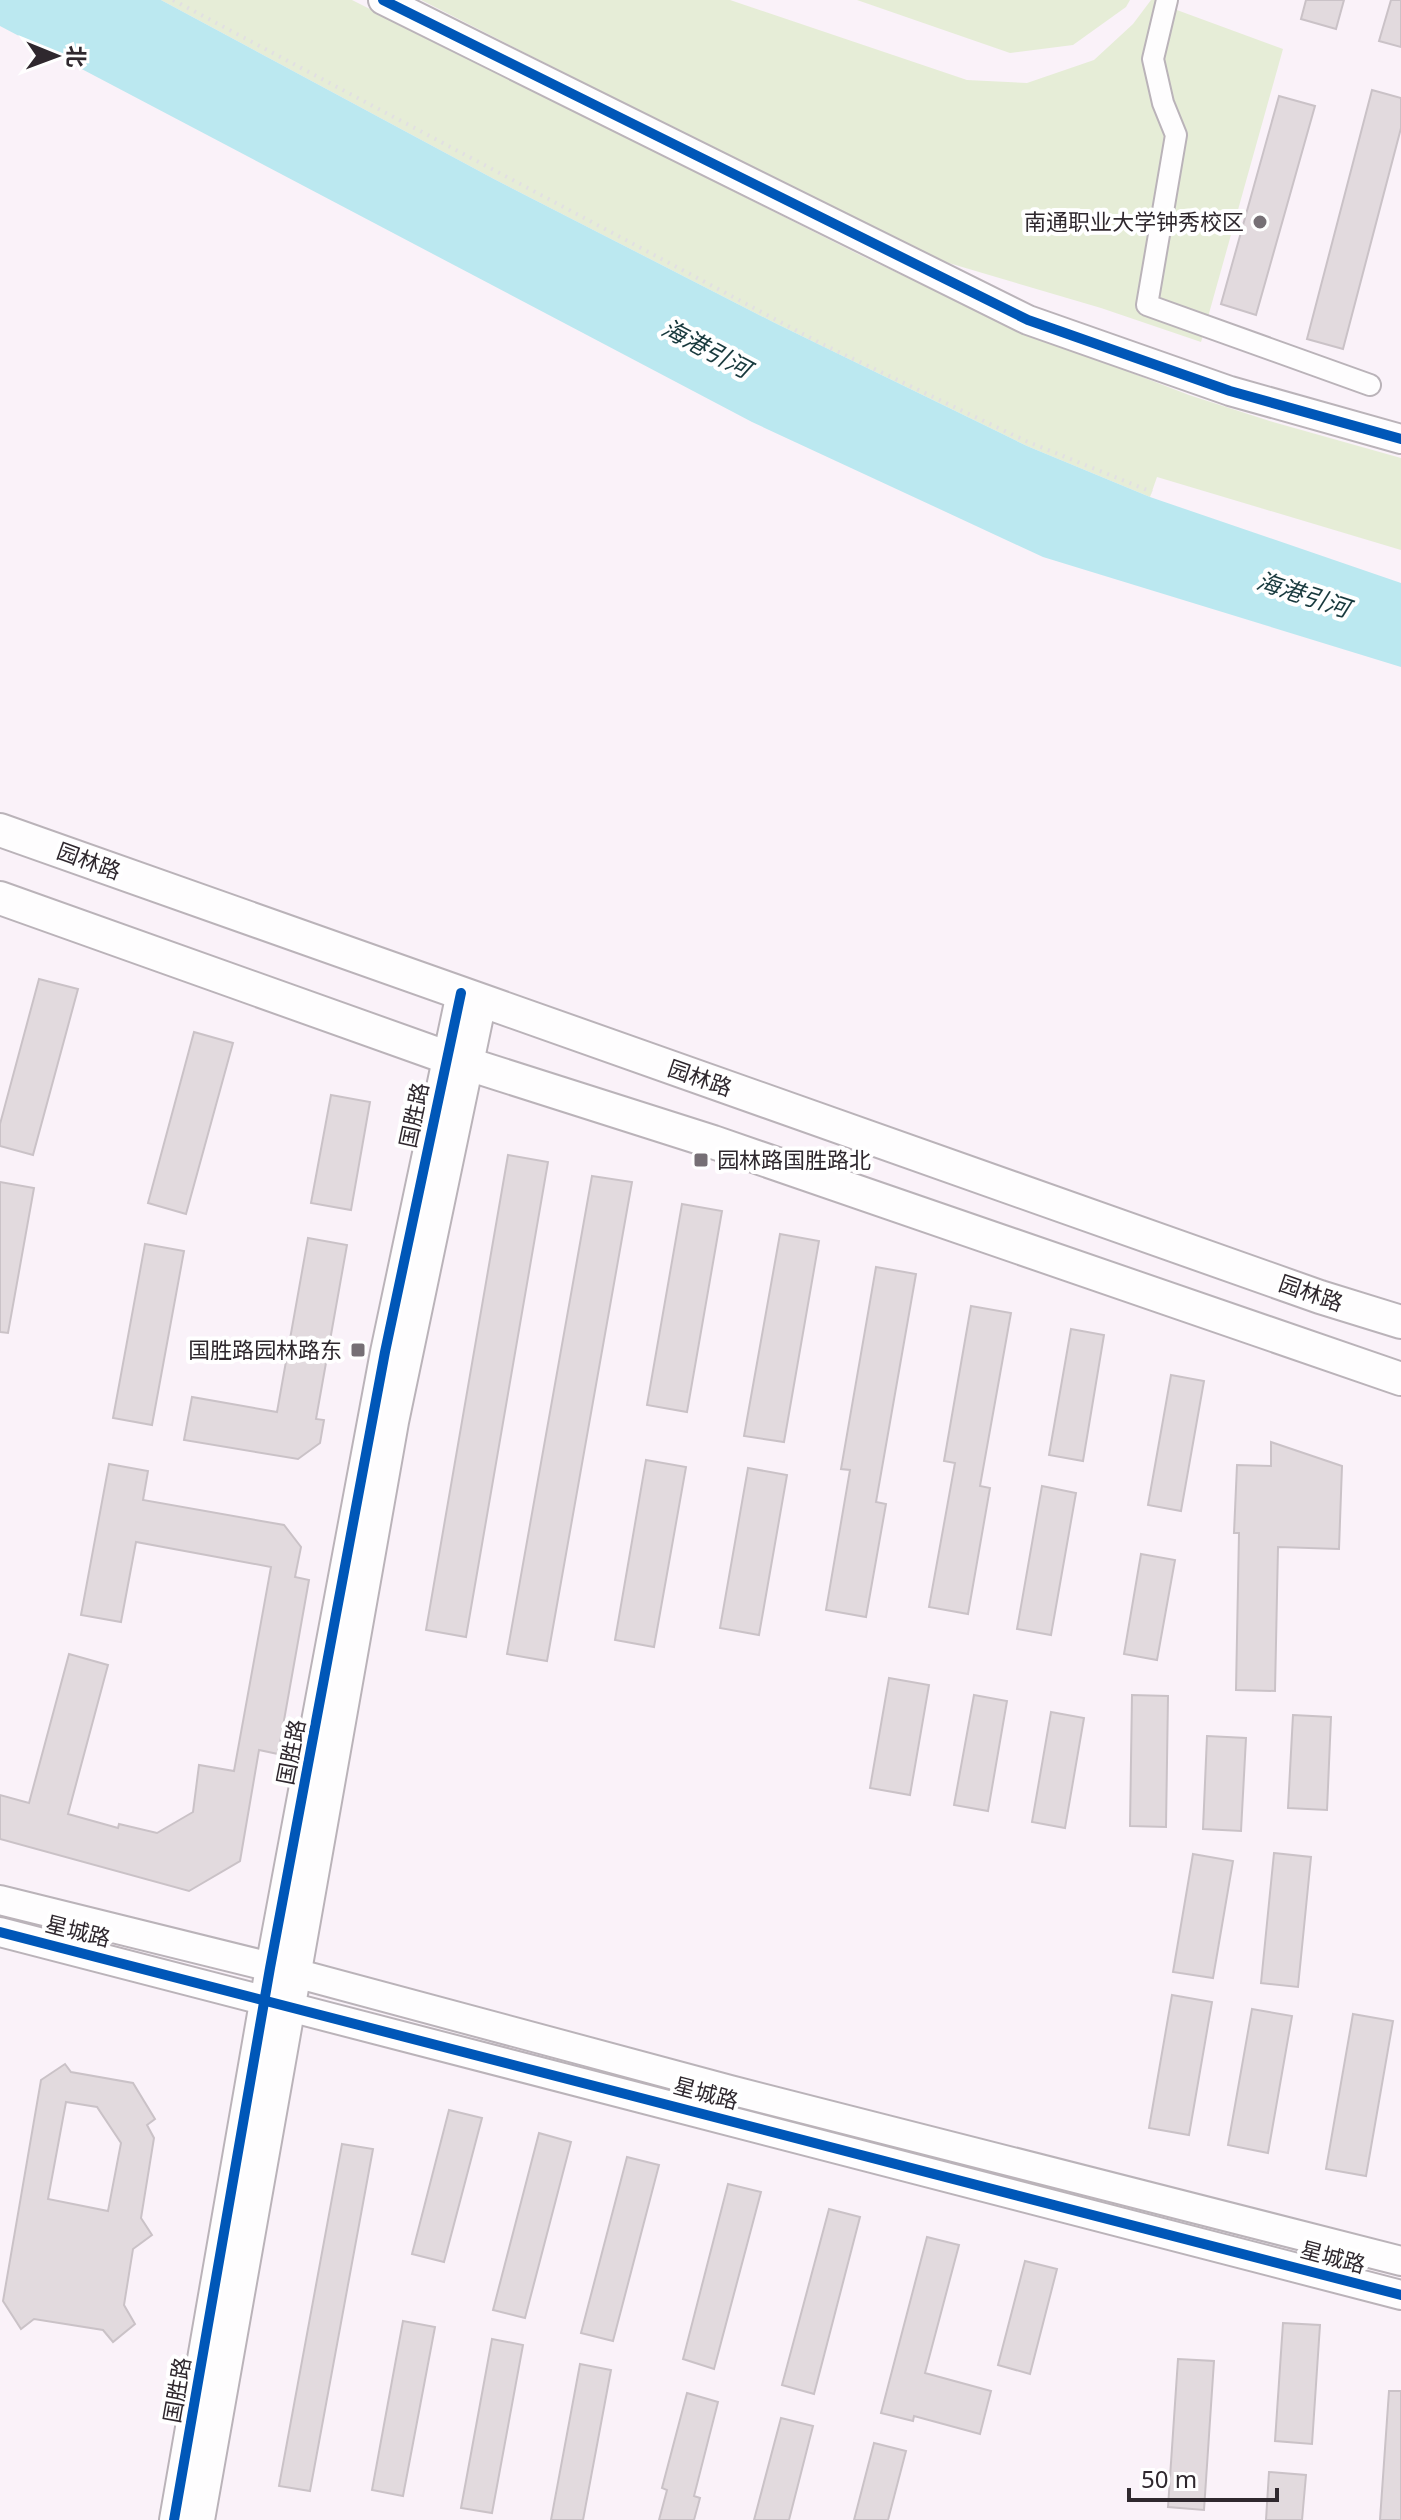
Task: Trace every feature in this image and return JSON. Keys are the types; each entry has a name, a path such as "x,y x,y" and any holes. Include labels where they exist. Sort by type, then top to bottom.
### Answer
{"main road":[{"name":"园林路","path":"0,830 1305,1292 1401,1322"},
{"path":"0,898 457,1060 713,1142 1401,1379"}],"street":[{"path":"383,0 1028,320 1230,391 1401,439"},
{"path":"1167,0 1153,59 1163,103 1176,135 1147,305 1370,385"},
{"name":"国胜路","path":"200,2520 282,1971 394,1422 457,1060 471,997"},
{"name":"星城路","path":"0,1900 1401,2261"},
{"name":"星城路","path":"0,1932 1401,2295"},
{"name":"国胜路","path":"174,2520 277,2002"}],"path":[{"path":"173,0 822,344 1026,441 1152,492"}],"green space":[{"path":"161,0 352,0 864,257 1010,326 1189,395 1401,458 1401,550 1157,477 1150,497 1027,446 773,322 494,179"},
{"path":"421,0 730,0 967,80 1027,83 1094,60 1133,24 1151,0 1167,0 1166,6 1283,49 1201,342 1101,308 925,256"},
{"path":"857,0 1130,0 1126,7 1073,45 1010,53"}],"water":[{"name":"海港引河","path":"0,0 161,0 494,179 773,322 1027,446 1150,497 1401,583 1401,667 1043,557 752,422 0,26"}],"building":[{"path":"1306,0 1344,0 1336,29 1301,19"},
{"path":"1391,0 1401,0 1401,47 1379,41"},
{"path":"1372,90 1401,98 1401,128 1343,349 1307,339"},
{"path":"1279,96 1315,106 1256,315 1221,304"},
{"path":"39,979 78,989 33,1155 0,1146 0,1124"},
{"path":"194,1032 233,1043 186,1214 148,1203"},
{"path":"331,1095 370,1102 351,1210 311,1203"},
{"path":"508,1155 548,1162 466,1637 426,1630"},
{"path":"592,1176 632,1182 547,1661 507,1654"},
{"path":"0,1182 34,1188 8,1333 0,1332"},
{"path":"682,1204 722,1211 687,1412 647,1405"},
{"path":"780,1234 819,1241 784,1442 744,1436"},
{"path":"308,1238 347,1245 316,1419 324,1420 320,1443 298,1459 184,1440 192,1397 277,1412"},
{"path":"145,1244 184,1251 152,1425 113,1418"},
{"path":"876,1267 916,1274 876,1502 886,1504 866,1617 826,1610 850,1470 841,1469"},
{"path":"971,1306 1011,1313 980,1486 990,1488 968,1614 929,1607 955,1463 944,1461"},
{"path":"1071,1329 1104,1335 1083,1461 1049,1455"},
{"path":"1171,1375 1204,1381 1181,1511 1148,1505"},
{"path":"1271,1442 1342,1466 1339,1549 1278,1547 1275,1691 1236,1690 1239,1533 1234,1533 1237,1465 1271,1466"},
{"path":"646,1460 686,1467 654,1647 615,1640"},
{"path":"109,1464 148,1471 143,1500 284,1525 301,1547 295,1577 309,1580 278,1754 259,1750 240,1861 189,1891 0,1839 0,1795 29,1803 69,1654 108,1665 68,1814 118,1828 119,1824 157,1833 193,1812 199,1765 234,1771 271,1567 136,1542 121,1622 81,1615"},
{"path":"748,1468 787,1475 759,1635 720,1628"},
{"path":"1042,1486 1076,1493 1051,1635 1017,1629"},
{"path":"1141,1554 1175,1560 1157,1660 1124,1654"},
{"path":"889,1678 929,1685 910,1795 870,1788"},
{"path":"974,1695 1007,1701 988,1811 954,1805"},
{"path":"1132,1695 1168,1696 1166,1827 1130,1826"},
{"path":"1051,1712 1084,1718 1065,1828 1032,1822"},
{"path":"1293,1715 1331,1717 1327,1810 1288,1808"},
{"path":"1207,1736 1246,1738 1241,1831 1203,1829"},
{"path":"1274,1853 1311,1857 1298,1987 1261,1983"},
{"path":"1193,1854 1233,1861 1213,1978 1173,1972"},
{"path":"1172,1995 1212,2002 1189,2135 1149,2128"},
{"path":"1252,2009 1292,2016 1268,2153 1228,2145"},
{"path":"1353,2014 1393,2021 1366,2176 1326,2169"},
{"path":"65,2064 71,2072 133,2083 155,2119 147,2125 154,2138 141,2218 152,2235 133,2249 124,2305 135,2324 113,2342 103,2330 34,2319 21,2329 3,2301 41,2080","holes":["66,2102 97,2107 121,2143 108,2211 48,2199"]},
{"path":"449,2110 482,2118 444,2262 412,2254"},
{"path":"539,2133 571,2142 525,2318 493,2310"},
{"path":"342,2144 373,2149 310,2491 279,2486"},
{"path":"627,2157 659,2165 613,2341 581,2333"},
{"path":"728,2184 761,2192 714,2369 683,2359"},
{"path":"829,2209 860,2217 814,2394 782,2385"},
{"path":"927,2237 959,2245 925,2373 991,2391 980,2434 914,2416 913,2421 881,2413"},
{"path":"1025,2261 1057,2269 1030,2374 998,2365"},
{"path":"403,2321 435,2327 403,2496 372,2490"},
{"path":"1283,2323 1320,2325 1312,2444 1275,2441"},
{"path":"492,2339 523,2345 492,2513 461,2508"},
{"path":"1178,2359 1214,2361 1204,2510 1168,2507"},
{"path":"580,2364 611,2370 583,2520 551,2520"},
{"path":"1389,2391 1401,2391 1401,2520 1380,2520"},
{"path":"687,2393 718,2402 694,2496 700,2498 694,2520 659,2520 667,2490 662,2488"},
{"path":"781,2418 813,2426 789,2520 754,2520"},
{"path":"874,2443 906,2451 888,2520 854,2520"},
{"path":"1269,2472 1306,2475 1302,2520 1266,2520"}],"cycle path":[{"path":"383,0 1028,320 1230,391 1401,439"},
{"path":"174,2520 270,1968 385,1352 461,993"},
{"path":"0,1932 1401,2295"}],"place":[{"name":"南通职业大学钟秀校区","path":"1260,222"},
{"name":"园林路国胜路北","path":"701,1160"},
{"name":"国胜路园林路东","path":"358,1350"}]}
